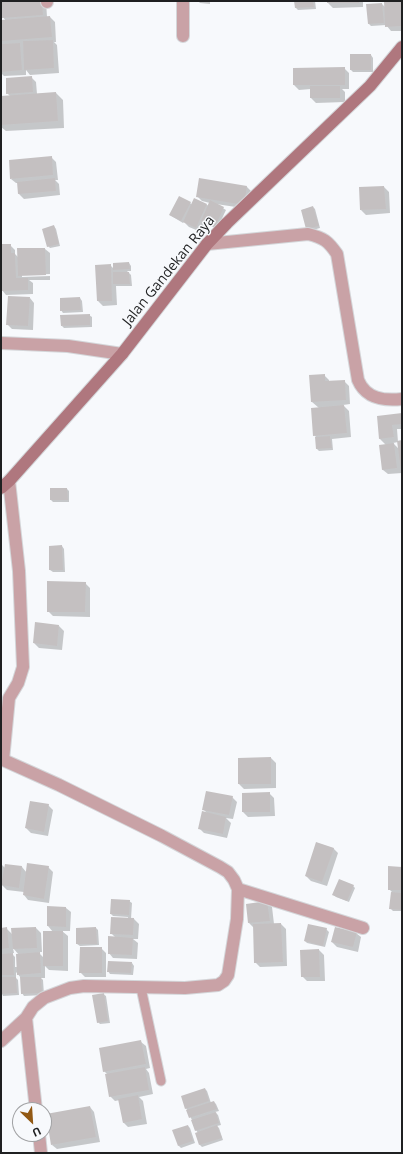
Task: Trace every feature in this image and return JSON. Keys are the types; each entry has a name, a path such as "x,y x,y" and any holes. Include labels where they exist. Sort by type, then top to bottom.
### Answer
{"street":[{"path":"183,1 183,36"},
{"name":"Jalan Gandekan Raya","path":"5,485 122,354 207,244 370,86 402,47"},
{"path":"207,244 308,234 319,236 328,242 337,254 358,380 361,387 373,397 389,400 402,399"},
{"path":"1,343 68,346 122,354"},
{"path":"1,1041 26,1018 33,1007 44,998 70,988 84,986 185,988 218,985 224,981 228,975 237,919 238,889 231,876 220,867 155,832 2,759 9,698 18,684 23,667 19,571 5,485"},
{"path":"238,889 364,928"},
{"path":"26,1018 35,1102"},
{"path":"40,1142 41,1153"}],"lane":[{"path":"141,988 161,1081"}],"building":[{"path":"1,1 42,1 43,15 2,18"},
{"path":"294,1 313,1 314,7 295,8"},
{"path":"327,1 359,1 359,3 327,3"},
{"path":"384,1 402,1 402,26 385,27"},
{"path":"382,3 384,23 368,24 366,4"},
{"path":"50,16 52,37 1,41 1,20"},
{"path":"53,40 54,68 24,70 23,41"},
{"path":"20,43 22,70 1,72 1,44"},
{"path":"350,54 371,54 371,70 350,70"},
{"path":"345,67 345,85 293,85 293,68"},
{"path":"32,76 33,92 6,94 6,78"},
{"path":"310,86 340,86 340,98 310,98"},
{"path":"56,92 58,121 1,125 1,96"},
{"path":"52,156 53,175 10,179 9,160"},
{"path":"55,178 56,191 18,194 17,182"},
{"path":"199,178 247,186 244,205 196,197"},
{"path":"384,186 386,209 360,210 359,187"},
{"path":"179,196 191,202 181,221 169,215"},
{"path":"194,198 207,204 196,228 183,222"},
{"path":"210,200 224,207 215,227 201,221"},
{"path":"313,206 319,226 306,229 301,210"},
{"path":"54,225 59,244 47,247 42,229"},
{"path":"1,244 11,244 11,253 15,253 16,278 28,278 28,290 1,291"},
{"path":"17,248 45,248 46,275 18,276"},
{"path":"129,262 130,269 113,270 113,263"},
{"path":"111,264 112,301 97,301 95,265"},
{"path":"113,272 129,272 130,284 113,284"},
{"path":"8,296 30,297 28,326 6,325"},
{"path":"80,297 81,310 60,311 60,298"},
{"path":"90,314 90,325 61,326 60,315"},
{"path":"325,374 325,381 345,380 346,400 311,402 309,375"},
{"path":"344,405 347,433 313,436 311,408"},
{"path":"402,413 402,424 392,425 394,437 379,439 377,416"},
{"path":"330,436 332,448 316,449 315,437"},
{"path":"402,440 402,470 401,470 397,441"},
{"path":"394,443 397,468 382,470 379,445"},
{"path":"50,488 67,488 68,500 50,500"},
{"path":"62,545 63,570 49,570 49,546"},
{"path":"47,581 86,582 85,612 47,612"},
{"path":"35,622 59,625 57,646 33,643"},
{"path":"271,757 271,784 238,784 238,758"},
{"path":"206,791 233,796 229,815 202,810"},
{"path":"270,792 270,812 242,812 242,793"},
{"path":"30,801 49,804 44,832 25,828"},
{"path":"202,811 226,817 223,834 198,829"},
{"path":"316,842 334,848 322,882 305,876"},
{"path":"27,863 49,866 44,899 23,895"},
{"path":"5,864 22,866 19,888 1,885"},
{"path":"388,866 402,867 402,890 388,890"},
{"path":"339,879 354,885 347,901 332,895"},
{"path":"391,892 402,893 402,910 389,909"},
{"path":"111,899 130,900 129,915 110,914"},
{"path":"267,901 270,921 248,923 246,904"},
{"path":"47,906 66,907 66,927 47,926"},
{"path":"111,917 134,918 133,935 110,934"},
{"path":"281,923 283,962 254,963 253,924"},
{"path":"308,924 327,928 323,946 304,941"},
{"path":"7,927 9,948 1,949 1,928"},
{"path":"36,927 37,948 13,949 11,928"},
{"path":"96,927 97,944 76,944 76,928"},
{"path":"335,927 357,932 353,947 331,942"},
{"path":"43,931 63,931 63,966 43,966"},
{"path":"108,936 133,938 132,955 108,954"},
{"path":"80,947 102,947 102,973 79,973"},
{"path":"319,949 320,977 301,977 300,950"},
{"path":"40,952 41,973 17,975 16,954"},
{"path":"13,953 14,975 1,975 1,954"},
{"path":"108,961 132,962 131,973 107,972"},
{"path":"1,977 16,977 17,993 1,994"},
{"path":"20,977 41,977 42,993 21,994"},
{"path":"104,993 108,1021 97,1023 92,995"},
{"path":"141,1040 146,1064 103,1072 99,1048"},
{"path":"145,1067 149,1090 109,1097 105,1074"},
{"path":"205,1088 209,1101 185,1109 181,1096"},
{"path":"138,1095 142,1119 123,1123 118,1099"},
{"path":"214,1101 217,1109 189,1118 186,1110"},
{"path":"90,1106 96,1137 51,1145 52,1113"},
{"path":"216,1112 219,1123 195,1131 191,1120"},
{"path":"188,1125 193,1141 178,1146 172,1130"},
{"path":"217,1125 222,1138 199,1145 195,1133"}]}
